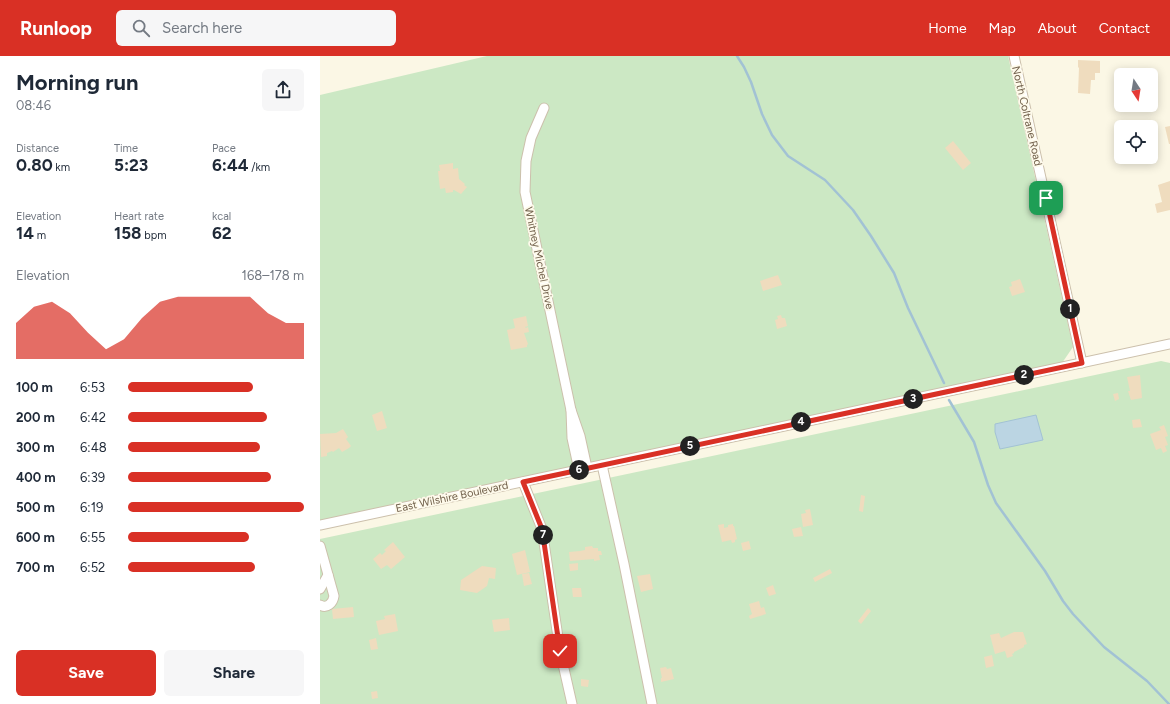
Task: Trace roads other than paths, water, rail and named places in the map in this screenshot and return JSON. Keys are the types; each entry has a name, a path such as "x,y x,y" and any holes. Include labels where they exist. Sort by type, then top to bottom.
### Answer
{"street":[{"name":"North Coltrane Road","path":"1014,56 1082,363"},
{"name":"Whitney Michel Drive","path":"544,108 531,138 526,161 525,192 571,410 580,436 583,469"},
{"name":"East Wilshire Boulevard","path":"320,525 1170,345"},
{"path":"602,465 624,564 652,704"},
{"path":"523,482 542,529 560,651 572,704"},
{"path":"320,546 334,596 333,601 327,606 323,607 320,605"},
{"path":"320,589 328,575"}],"water":[{"path":"1036,415 1043,440 1000,449 995,432 995,424"}],"waterway":[{"path":"737,56 751,82 762,114 772,135 788,156 825,180 853,210 871,236 894,273 908,308 944,383"},
{"path":"949,400 974,442 988,485 996,503 1045,571 1063,601 1104,647 1147,681 1169,704"}]}
